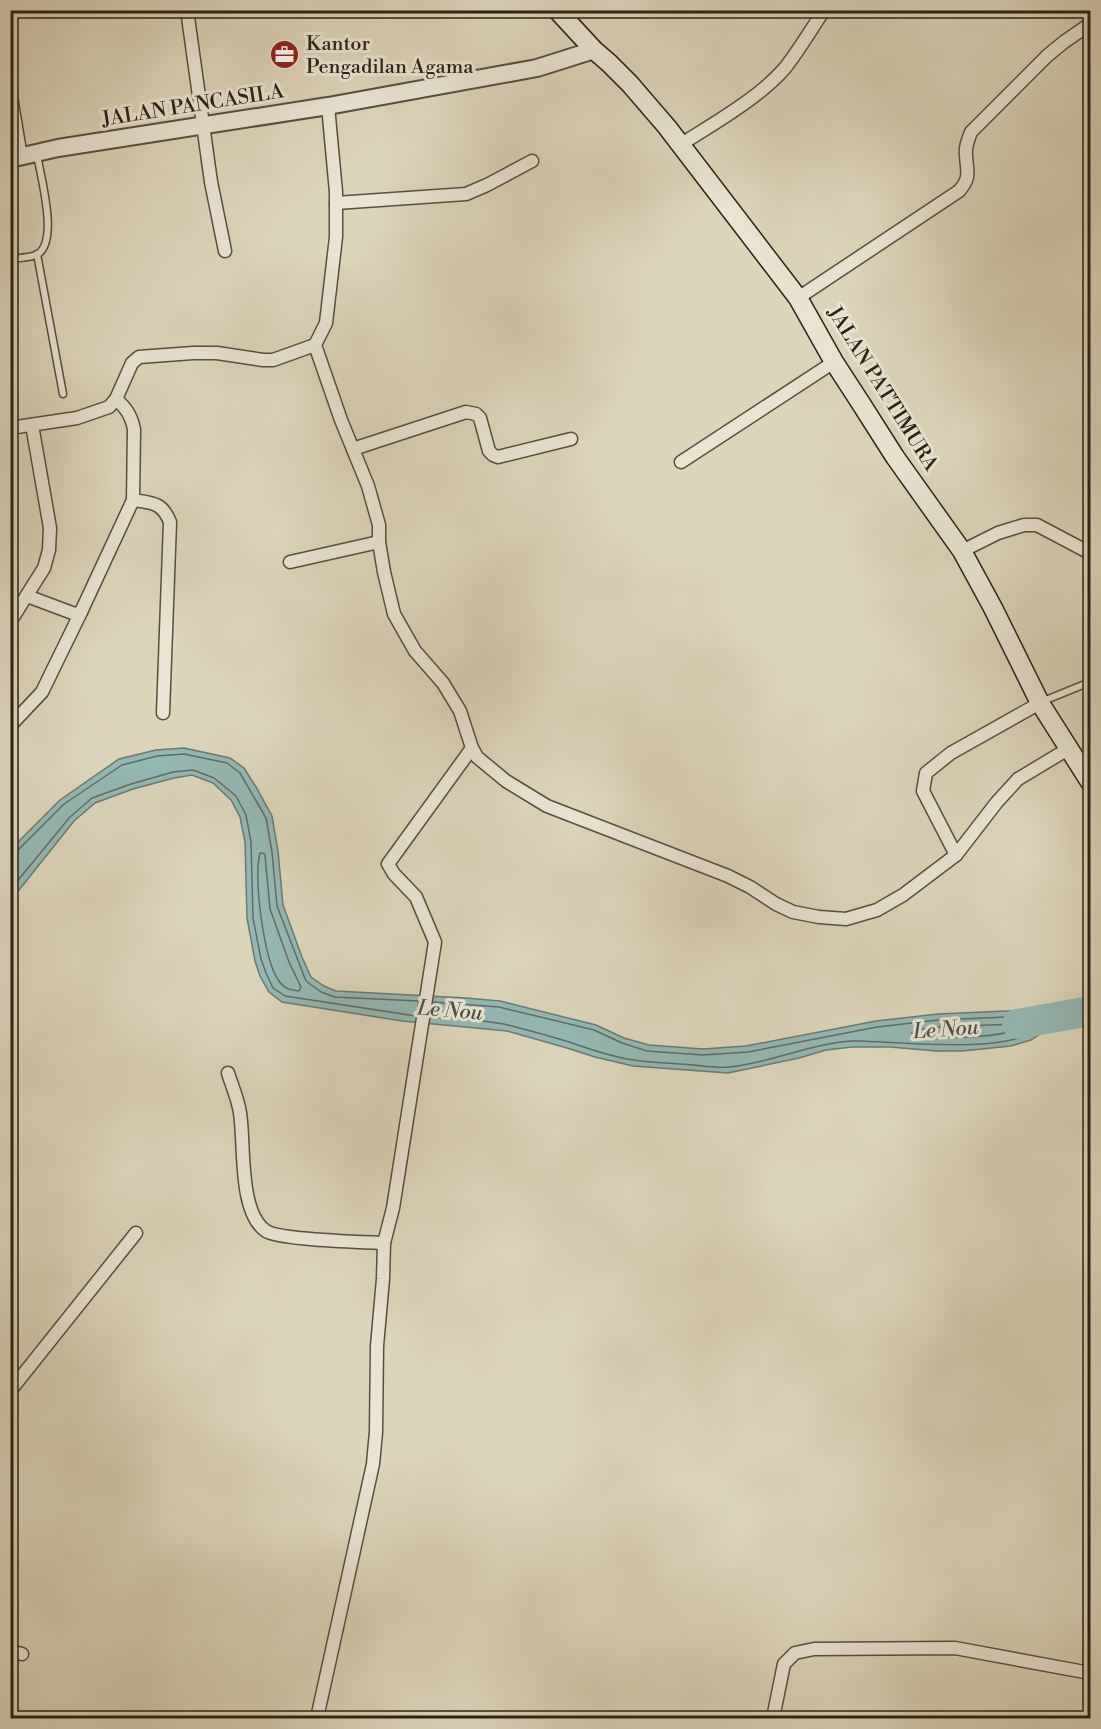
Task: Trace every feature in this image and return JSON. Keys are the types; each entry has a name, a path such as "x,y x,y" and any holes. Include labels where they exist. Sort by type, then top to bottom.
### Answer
{"main road":[{"name":"JALAN PATTIMURA","path":"557,10 630,84 798,298 834,362 895,457 962,551 1040,703 1090,782"}],"street":[{"path":"187,10 211,182 225,250"},
{"path":"680,145 741,105 774,79 795,54 824,10"},
{"path":"798,298 959,191 966,183 969,171 966,148 971,132 1047,56 1090,24"},
{"name":"JALAN PANCASILA","path":"23,156 58,148 328,106 537,68 594,50"},
{"path":"10,91 23,156"},
{"path":"10,428 77,418 109,407 116,399 132,363 139,357 217,353 273,360 315,345 326,323 336,237 333,147 328,106"},
{"path":"336,203 465,194 488,185 532,161"},
{"path":"315,345 368,486 379,525 384,572 394,614 415,651 443,683 460,711 472,748 477,756 506,781 547,806 728,876 793,912 846,920 877,910 903,895 956,855 1018,779 1068,749"},
{"path":"681,462 834,362"},
{"path":"10,726 42,692 133,500 134,429 127,410 116,399"},
{"path":"353,449 466,412 477,414 480,418 489,451 493,455 498,456 571,439"},
{"path":"10,622 44,568 49,550 50,528 33,425"},
{"path":"133,500 158,504 166,510 170,522 163,712"},
{"path":"962,551 998,533 1024,525 1037,525 1090,553"},
{"path":"290,562 379,542"},
{"path":"27,596 75,614 81,612"},
{"path":"956,855 923,791 926,773 951,753 1040,703"},
{"path":"317,1719 373,1464 376,1432 377,1346 384,1243 393,1208 422,1036 435,942 416,897 393,874 388,864 472,748"},
{"path":"228,1073 240,1111 247,1195 253,1216 266,1231 283,1236 384,1243"},
{"path":"10,1390 136,1233"},
{"path":"772,1719 784,1664 795,1653 814,1649 955,1648 1090,1673"}],"lane":[{"path":"10,259 37,254 47,240 48,226 23,156"},
{"path":"37,254 63,394"},
{"path":"1040,703 1090,682"}],"water":[{"path":"184,748 230,758 244,768 256,787 272,816 283,905 302,957 311,977 336,991 500,1001 596,1025 624,1038 649,1045 703,1049 746,1046 876,1021 938,1014 1028,1010 1047,1012 1058,1017 1046,1030 1031,1040 1011,1046 962,1051 852,1047 826,1050 728,1073 633,1066 507,1031 402,1021 282,1002 269,992 255,961 247,918 245,842 240,817 231,800 213,783 192,775 133,789 95,803 74,821 11,900 11,849 60,800 119,759 156,750"}],"waterway":[{"name":"Le Nou","path":"1017,1024 1090,1011"}],"place":[{"name":"Kantor Pengadilan Agama","path":"285,55"}]}
